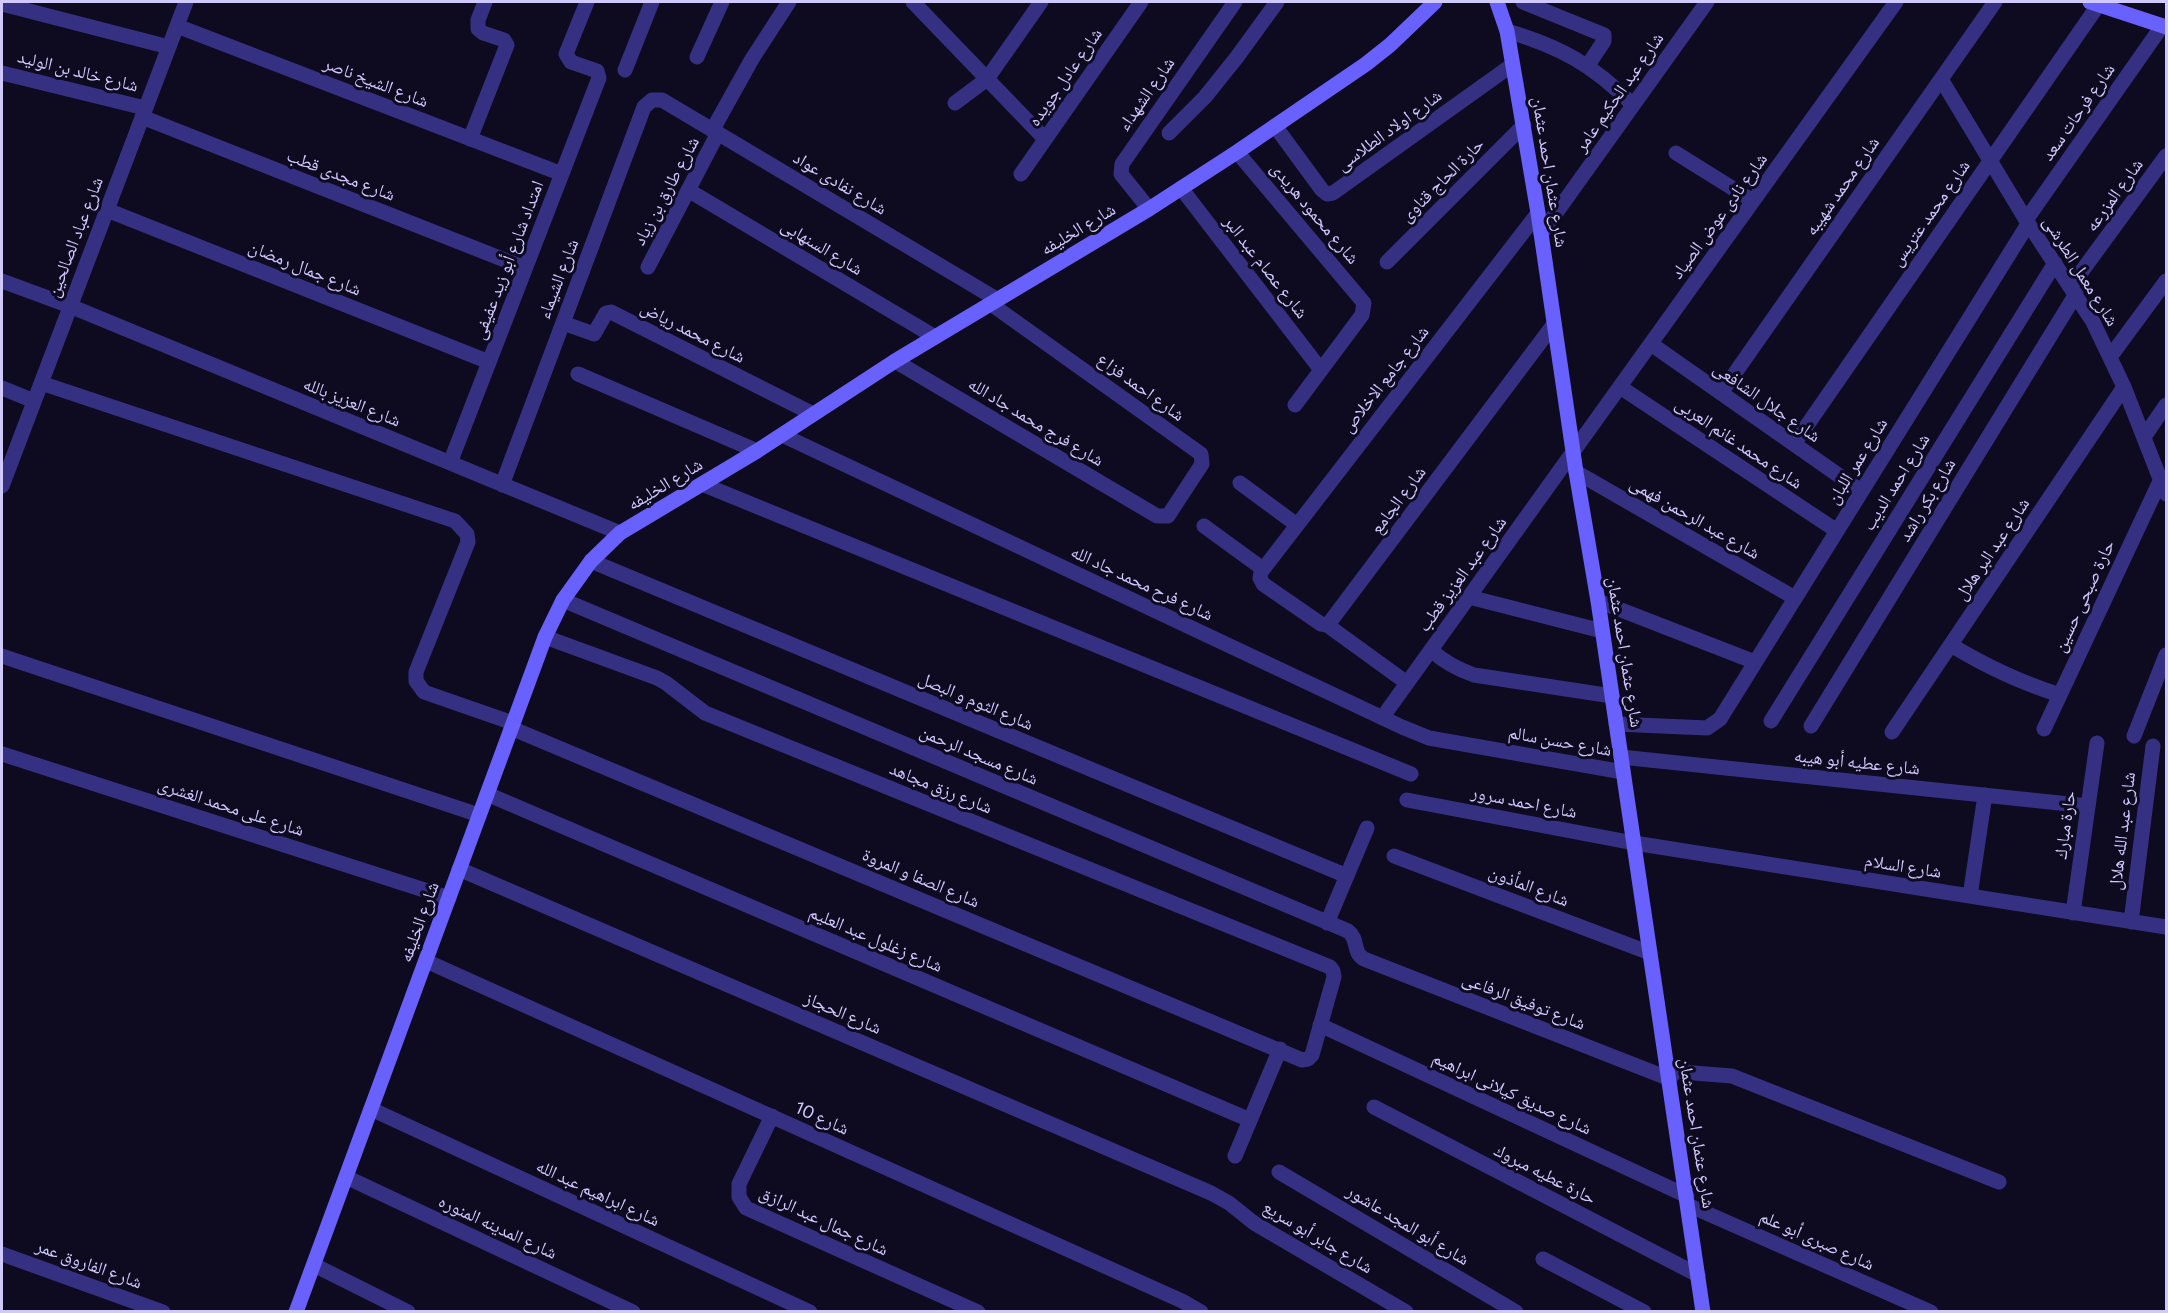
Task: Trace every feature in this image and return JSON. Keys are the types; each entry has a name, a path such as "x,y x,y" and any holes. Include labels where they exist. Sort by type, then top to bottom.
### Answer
{"main road":[{"name":"شارع الخليفه","path":"296,1311 545,637 563,600 591,561 620,533 757,451 895,361 1149,209 1237,152 1366,64 1390,45 1435,2"},
{"name":"شارع عثمان احمد عثمان","path":"1497,2 1507,31 1524,125 1573,453 1598,601 1698,1275 1706,1309"},
{"path":"2094,3 2164,26"}],"street":[{"name":"شارع عباد الصالحين","path":"2,486 186,2"},
{"path":"470,139 507,45 504,40 478,29 478,20 485,2"},
{"name":"امتداد شارع أبو زيد عفيفى","path":"450,463 599,78 597,71 571,62 566,54 587,2"},
{"path":"625,70 652,2"},
{"path":"697,57 722,2"},
{"name":"شارع طارق بن زياد","path":"648,267 752,59 789,2"},
{"path":"912,2 1045,139"},
{"name":"شارع عادل جويده","path":"1021,174 1141,2"},
{"name":"شارع الشهداء","path":"1149,209 1121,174 1122,164 1235,2"},
{"path":"1169,133 1205,97 1277,2"},
{"path":"1523,2 1604,35 1604,41 1587,65"},
{"name":"شارع عبد الحكيم عامر","path":"1541,234 1707,2"},
{"name":"شارع نادى عوض الصياد","path":"1573,453 1896,2"},
{"name":"شارع محمد شهيبه","path":"1721,393 1995,2"},
{"path":"955,103 987,79 1038,3"},
{"name":"شارع محمد عتريس","path":"1794,444 1989,161 2094,3"},
{"path":"2,4 169,47"},
{"name":"شارع الشيخ ناصر","path":"177,26 562,174"},
{"name":"شارع فرحات سعد","path":"2027,222 2164,26"},
{"path":"1507,31 1564,51 1612,84 1633,105"},
{"name":"شارع اولاد الطلاسى","path":"1275,126 1322,190 1327,194 1333,193 1512,65"},
{"name":"شارع خالد بن الوليد","path":"2,73 144,113"},
{"name":"شارع معمل الطرشى","path":"1941,79 2027,222 2093,322 2124,387 2166,494"},
{"name":"شارع الشيماء","path":"502,485 644,107 652,100 662,100"},
{"name":"شارع نفادى عواد","path":"662,100 995,302"},
{"name":"شارع مجدى قطب","path":"144,113 525,268"},
{"name":"حارة الحاج قناوى","path":"1387,262 1524,125"},
{"name":"شارع محمود هريدى","path":"1237,152 1362,300 1365,307 1362,315 1322,370"},
{"path":"1676,153 1753,201"},
{"name":"شارع المزرعه","path":"2073,290 2166,156"},
{"name":"شارع عصام عبد البر","path":"1181,188 1322,370"},
{"name":"شارع السنهابى","path":"688,190 935,337"},
{"name":"شارع جمال رمضان","path":"106,210 489,362"},
{"name":"شارع جامع الاخلاص","path":"1263,569 1538,213"},
{"name":"شارع عمر اللبان","path":"1616,724 1707,728 1720,719 2027,222"},
{"name":"شارع احمد الديب","path":"1771,721 2055,263"},
{"name":"شارع العزيز بالله","path":"2,281 70,306 620,533"},
{"path":"2110,357 2166,281"},
{"name":"شارع بكر راشد","path":"1811,726 2073,290"},
{"name":"شارع احمد فزاع","path":"995,302 1201,454 1202,464 1171,513 1165,517 1157,516"},
{"name":"شارع محمد رياض","path":"563,323 594,334 606,313 611,312 813,414"},
{"name":"شارع الجامع","path":"1327,625 1554,324"},
{"name":"شارع جلال الشافعى","path":"1651,344 1861,491"},
{"name":"شارع فرج محمد جاد الله","path":"895,361 1157,516"},
{"path":"1295,405 1322,370"},
{"path":"578,374 757,451"},
{"name":"شارع الصفا و المروة","path":"41,383 454,521 467,534 468,542 416,672 416,681 424,692 512,725 1302,1060 1308,1059 1313,1052 1320,1025"},
{"name":"شارع محمد غانم العربى","path":"1620,387 1837,531"},
{"name":"شارع عبد البر هلال","path":"1892,732 2124,387"},
{"path":"2,388 34,401"},
{"path":"2144,437 2166,405"},
{"name":"شارع فرح محمد جاد الله","path":"782,435 1382,718 1429,738 1490,748"},
{"name":"شارع عبد العزيز قطب","path":"1382,718 1573,453"},
{"name":"شارع عبد الرحمن فهمى","path":"1576,472 1795,598"},
{"name":"حارة صبحى حسين","path":"2044,729 2161,479"},
{"path":"1240,483 1297,525"},
{"path":"702,484 1412,774"},
{"path":"1204,526 1263,569 1260,575 1263,584 1321,624 1327,625 1407,683"},
{"name":"شارع الثوم و البصل","path":"591,561 1347,876"},
{"path":"1469,597 1602,631"},
{"name":"شارع مسجد الرحمن","path":"563,600 1350,932 1355,940 1358,954 1364,959"},
{"path":"1598,601 1755,662"},
{"name":"شارع رزق مجاهد","path":"545,637 657,678 705,713 1328,967 1333,971 1334,977 1320,1025"},
{"path":"1950,645 1983,665 2021,682 2060,694"},
{"path":"1431,650 1458,670 1474,675 1612,696"},
{"path":"2133,736 2166,655"},
{"path":"2,656 479,815"},
{"name":"حارة مبارك","path":"2073,913 2097,743"},
{"name":"شارع عبد الله هلال","path":"2131,922 2153,746"},
{"name":"شارع حسن سالم","path":"1490,748 1622,764"},
{"name":"شارع على محمد الغشرى","path":"2,754 449,898"},
{"name":"شارع عطيه أبو هيبه","path":"1622,764 2088,806"},
{"name":"شارع زغلول عبد العليم","path":"487,794 1250,1120"},
{"path":"1970,896 1985,795"},
{"name":"شارع احمد سرور","path":"1407,800 1634,843"},
{"path":"1328,923 1367,828"},
{"name":"شارع السلام","path":"1634,843 2166,927"},
{"name":"شارع المأذون","path":"1394,856 1650,953"},
{"name":"شارع الحجاز","path":"459,869 1212,1193"},
{"name":"شارع توفيق الرفاعى","path":"1364,959 1669,1075 1732,1076 1999,1182"},
{"name":"شارع 10","path":"426,961 772,1116 1179,1306 1201,1311"},
{"name":"شارع صديق كيلانى ابراهيم","path":"1320,1025 1688,1201"},
{"path":"1235,1156 1280,1049"},
{"name":"حارة عطيه مبروك","path":"1374,1107 1698,1275"},
{"name":"شارع ابراهيم عبد الله","path":"371,1109 810,1311"},
{"name":"شارع جمال عبد الرازق","path":"772,1116 739,1184 739,1197 746,1208 978,1311"},
{"name":"شارع أبو المجد عاشور","path":"1279,1172 1516,1311"},
{"name":"شارع المدينه المنوره","path":"346,1177 633,1311"},
{"name":"شارع جابر أبو سريع","path":"1212,1193 1254,1222 1406,1311"},
{"name":"شارع صبرى أبو علم","path":"1688,1201 1931,1311"},
{"name":"شارع الفاروق عمر","path":"2,1254 163,1311"},
{"path":"1543,1259 1644,1311"},
{"path":"314,1264 408,1311"}]}
